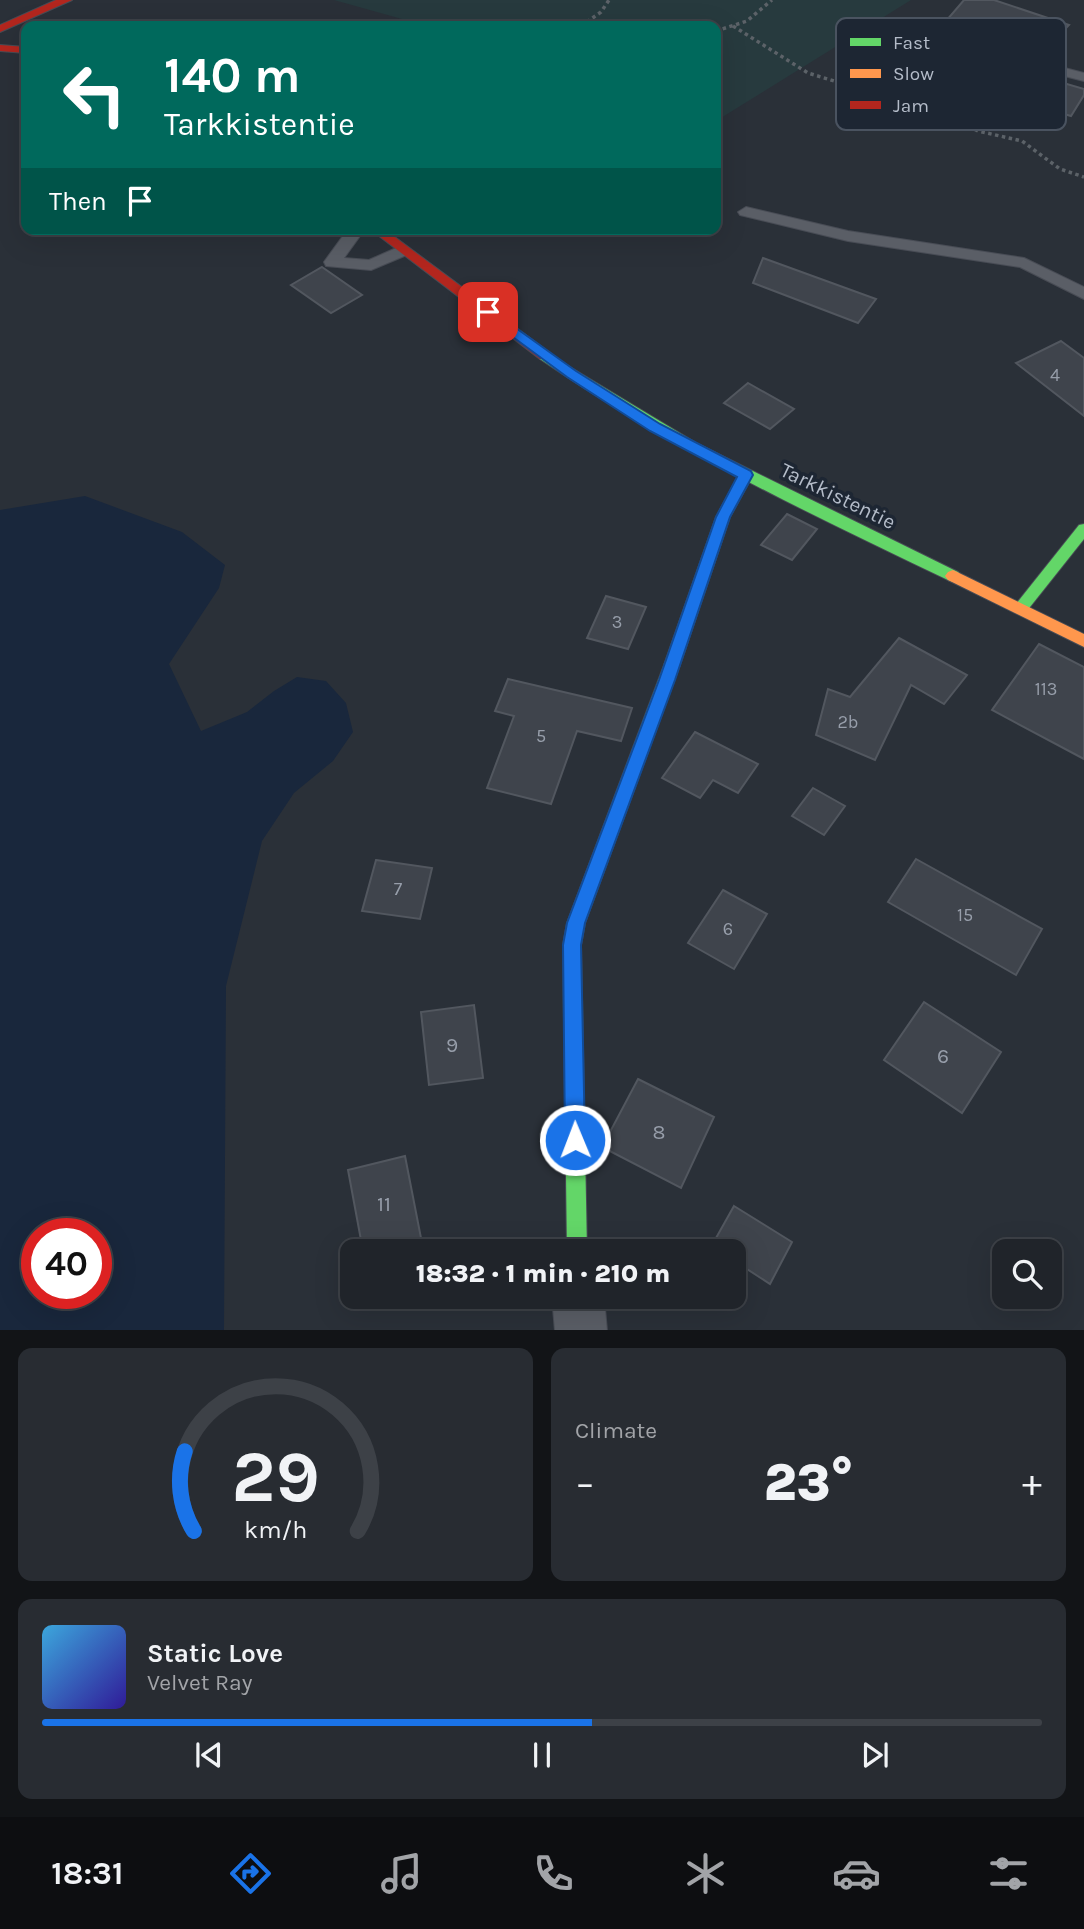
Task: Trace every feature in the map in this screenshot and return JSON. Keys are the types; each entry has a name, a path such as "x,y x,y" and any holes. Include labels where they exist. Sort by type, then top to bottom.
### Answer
{"street":[{"path":"0,30 47,6 67,0"},
{"path":"0,30 21,34"},
{"path":"0,48 21,50"},
{"name":"Tarkkistentie","path":"384,235 572,374 655,427 746,475 1084,641"},
{"path":"577,1239 572,945 576,923 667,680 723,517 746,475"},
{"path":"1021,608 1084,530"},
{"path":"579,1309 581,1330"}],"lane":[{"path":"1066,72 1084,77"},
{"path":"746,212 848,236 1024,263 1084,295"},
{"path":"352,235 332,262 371,265 403,250"}],"path":[{"path":"588,21 601,12 609,0"},
{"path":"721,30 764,12 772,0"},
{"path":"733,26 808,73 836,82"},
{"path":"976,130 1022,141 1060,169 1084,177"}],"green space":[{"path":"334,0 911,0 882,18 836,18 836,47 721,118 721,21 409,21"}],"water":[{"path":"85,496 182,532 225,565 219,588 169,664 201,731 247,712 297,677 326,681 346,703 353,732 333,761 294,793 262,841 226,986 224,1330 0,1330 0,510"}],"building":[{"path":"964,0 994,0 1048,18 949,18"},
{"path":"1066,84 1084,89 1084,95 1071,116 1066,115"},
{"path":"763,258 876,299 858,323 753,283"},
{"path":"322,267 362,295 331,313 291,285"},
{"path":"1061,341 1084,358 1084,416 1016,363"},
{"path":"748,383 794,409 770,429 724,403"},
{"path":"787,514 817,529 792,560 761,545"},
{"path":"606,596 646,607 628,649 587,638"},
{"path":"899,638 967,675 944,704 911,685 875,760 816,735 828,689 850,697"},
{"path":"1039,644 1084,667 1084,759 992,710"},
{"path":"508,679 632,708 621,741 577,731 551,804 487,788 514,716 495,711"},
{"path":"695,732 758,764 738,793 713,780 700,798 662,778"},
{"path":"813,788 845,806 824,835 792,816"},
{"path":"916,859 1042,929 1016,975 888,902"},
{"path":"376,860 432,868 420,919 362,911"},
{"path":"723,890 767,914 734,969 688,943"},
{"path":"924,1002 1001,1052 962,1113 884,1060"},
{"path":"474,1005 483,1078 429,1085 421,1012"},
{"path":"638,1079 714,1117 681,1188 602,1147"},
{"path":"405,1156 421,1238 361,1239 348,1170"},
{"path":"734,1206 792,1242 770,1284 746,1268 746,1239 716,1238"}],"traffic: fast":[{"path":"545,356 642,419 744,475 953,576"},
{"path":"1021,608 1084,529"},
{"path":"577,1239 572,945 576,923 672,665"}],"traffic: slow":[{"path":"672,665 723,517 746,475"},
{"path":"953,576 1084,641"}],"traffic: jam":[{"path":"0,29 47,6 67,0"},
{"path":"0,48 21,50"},
{"path":"384,235 545,356"}],"route":[{"path":"488,312 572,374 655,427 746,475 723,517 667,680 576,923 572,945 575,1140"}]}
